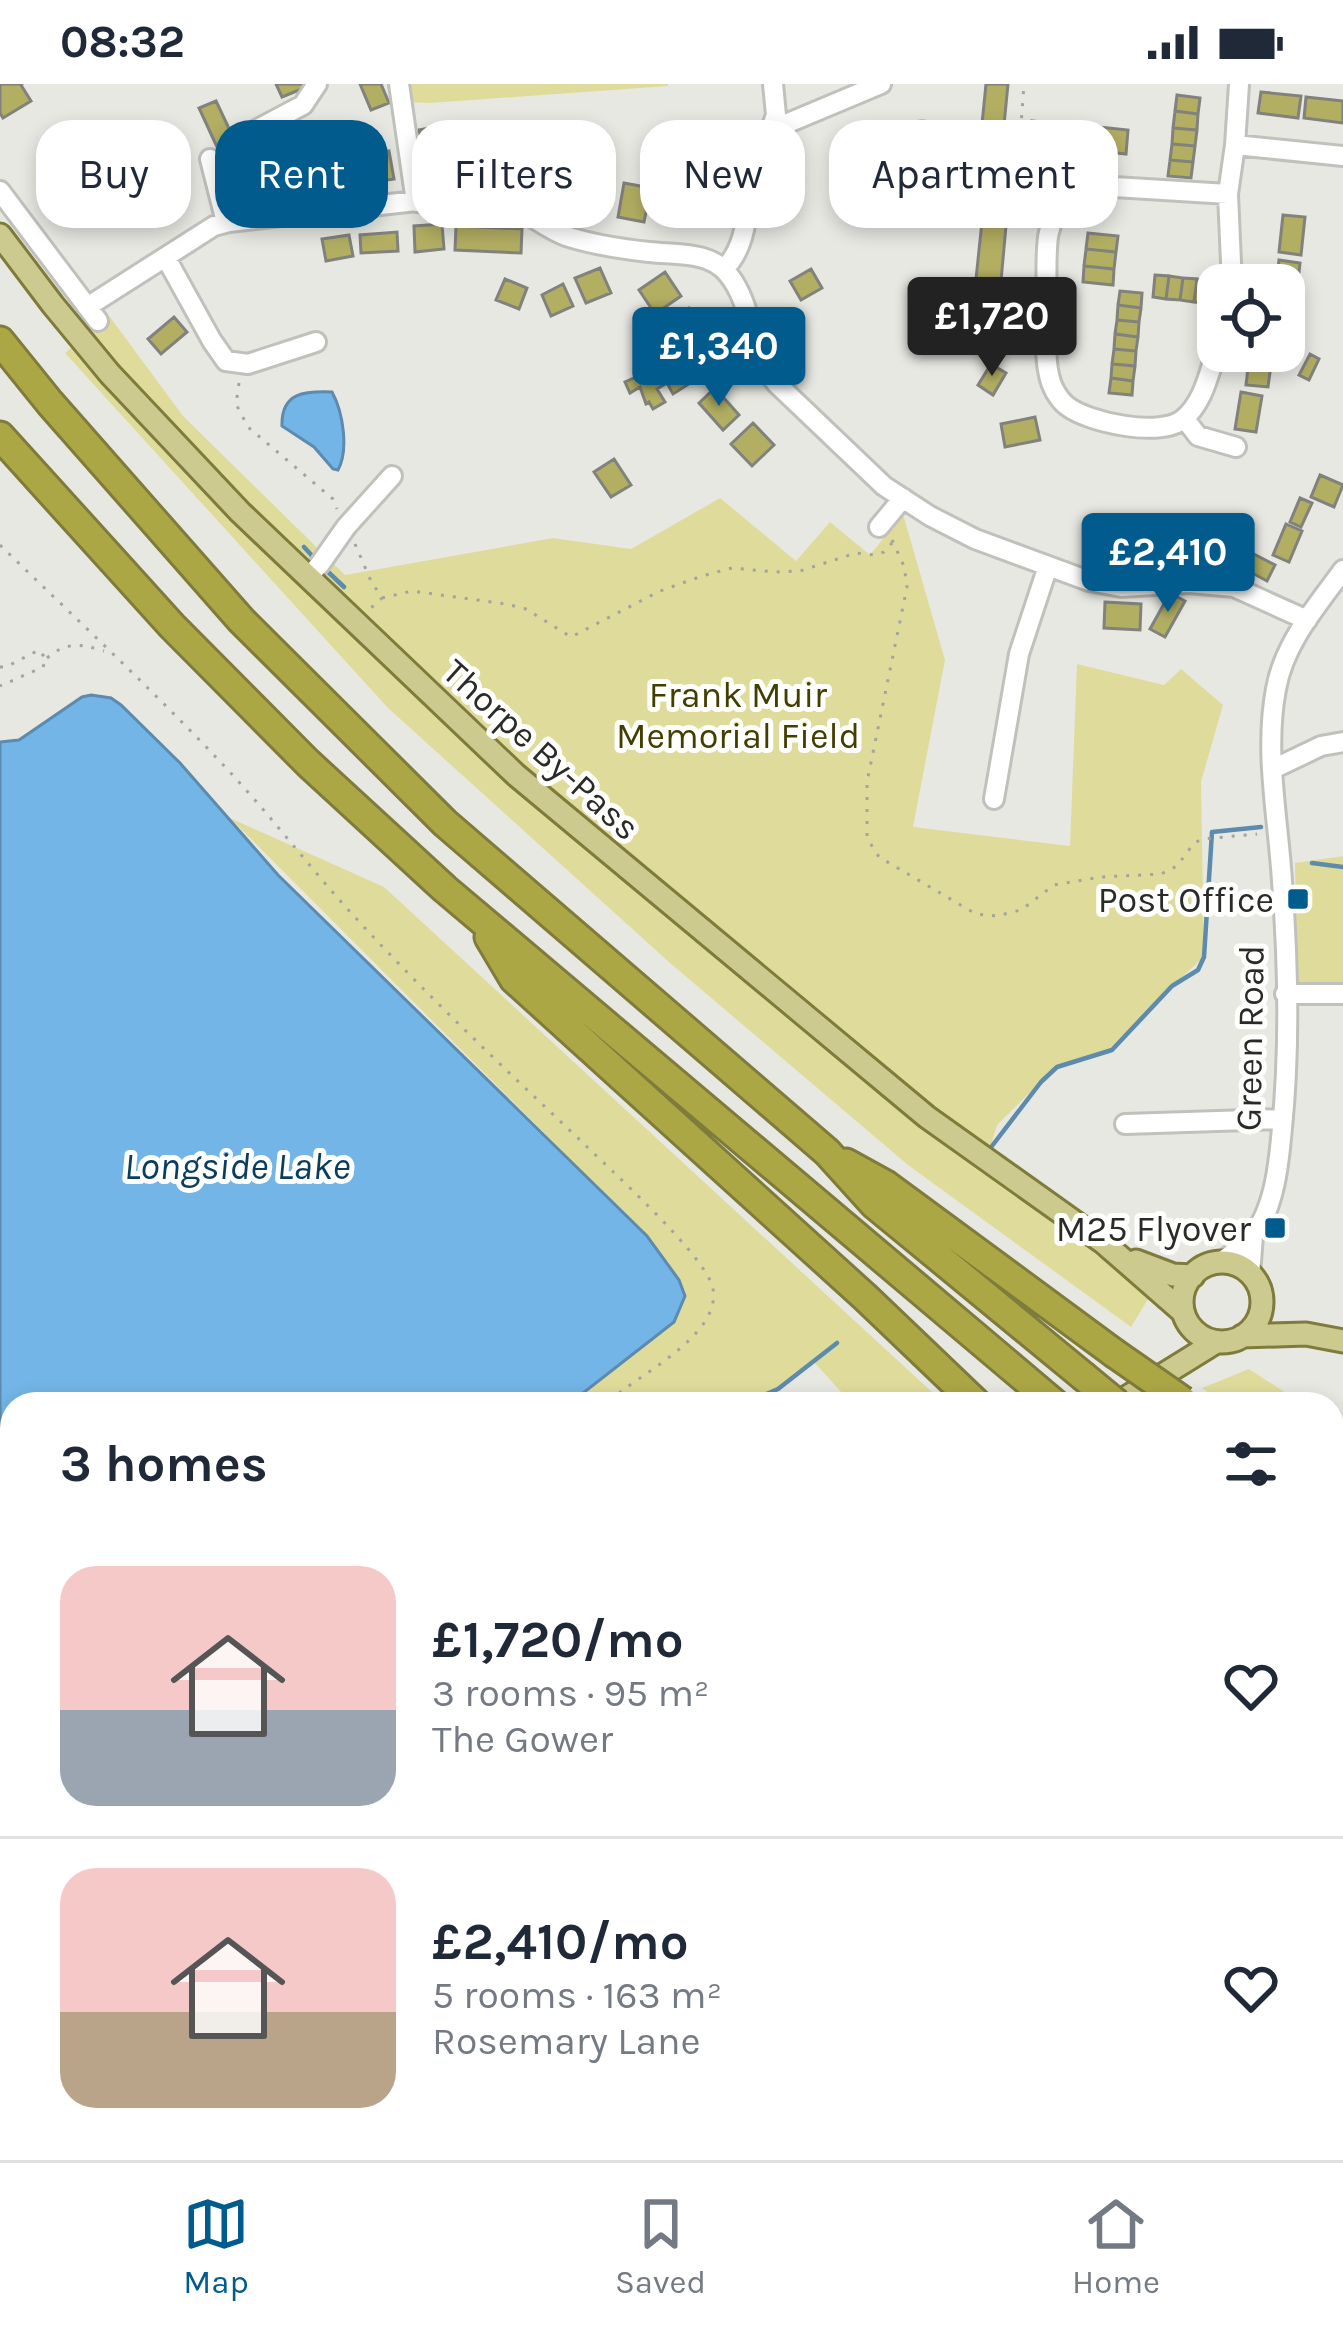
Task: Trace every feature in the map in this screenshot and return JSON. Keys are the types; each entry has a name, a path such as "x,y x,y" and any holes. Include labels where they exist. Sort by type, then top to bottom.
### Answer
{"highway":[{"path":"0,340 242,620 445,823 826,1152 874,1204 1101,1392"},
{"path":"0,436 172,626 308,763 474,913 1040,1392"},
{"path":"474,913 514,979 964,1392"},
{"path":"826,1152 886,1185 1171,1392"}],"main road":[{"name":"Thorpe By-Pass","path":"0,236 110,374 241,512 516,775 927,1117 1104,1243 1142,1264 1173,1275 1193,1276"},
{"name":"Thorpe By-Pass","path":"1104,1243 1187,1319"},
{"path":"1174,1367 1187,1319 1183,1296 1198,1270 1228,1263 1255,1279 1262,1309 1242,1336 1216,1342 1201,1336 1187,1319"},
{"path":"1262,1299 1306,1334"},
{"path":"1242,1336 1306,1334 1343,1341"},
{"path":"1135,1392 1216,1342"}],"street":[{"path":"274,120 302,105 317,84"},
{"path":"399,84 412,174"},
{"path":"772,84 774,120"},
{"path":"795,120 881,84"},
{"path":"1231,264 1228,194 1238,84"},
{"path":"1235,145 1343,156"},
{"path":"210,159 215,179"},
{"path":"1118,187 1228,194"},
{"path":"0,191 92,314 215,226"},
{"path":"549,228 604,245 708,259 724,269 740,294 769,374 884,485 975,539 1089,581 1120,587 1234,586 1307,620"},
{"path":"724,269 740,248 744,228"},
{"path":"1051,228 1046,347 1049,376 1069,408 1114,424 1164,427 1184,418 1199,400 1209,372"},
{"path":"166,258 226,362 248,364 316,342"},
{"path":"1184,418 1198,436 1236,447"},
{"path":"308,577 392,476"},
{"path":"879,527 903,498"},
{"path":"994,799 1019,654 1048,566"},
{"name":"Green Road","path":"1219,1263 1253,1235 1263,1218 1273,1190 1283,1118 1286,994 1273,769 1276,686 1289,651 1343,570"},
{"path":"1273,769 1321,746 1343,742"},
{"path":"1286,994 1343,994"},
{"path":"1124,1124 1283,1118"},
{"name":"Green Road","path":"1250,1275 1253,1235"}],"path":[{"path":"1021,120 1024,84"},
{"path":"240,364 236,404 241,418 333,499 382,598"},
{"path":"356,624 382,598 412,591 526,609 571,637 660,591 702,576 732,568 800,571 856,554 884,552 893,542 907,587 867,782 867,838 879,856 976,914 998,916 1021,910 1054,885 1161,874 1177,866 1194,843 1203,839 1276,832"},
{"path":"0,545 227,769 352,914 452,1018 654,1211 702,1266 713,1287 712,1311 696,1335 619,1392"},
{"path":"0,686 43,667 57,649 76,643 109,652"},
{"path":"0,667 39,650 46,659"}],"green space":[{"path":"399,84 668,86 430,103 402,102"},
{"name":"Frank Muir Memorial Field","path":"110,317 183,416 345,575 553,538 631,549 720,498 796,561 830,522 870,555 903,514 945,660 913,827 1070,846 1077,664 1164,685 1181,669 1223,705 1201,782 1204,957 1112,1050 1056,1067 997,1125 984,1168 1150,1296 1131,1327 908,1165 670,963 388,708 65,353"},
{"path":"230,818 384,887 932,1392 841,1392 814,1362 771,1392 581,1392 685,1291 647,1236"},
{"path":"1343,856 1343,988 1297,986 1295,863"},
{"path":"1249,1369 1284,1392 1208,1392 1202,1388"}],"water":[{"path":"332,392 343,431 338,470 282,426 290,400 304,393"},
{"name":"Longside Lake","path":"82,697 111,698 121,705 180,763 278,875 647,1236 685,1296 674,1322 584,1392 0,1392 0,742 19,740"}],"building":[{"path":"0,84 23,84 31,101 3,118"},
{"path":"276,84 303,84 304,88 282,97"},
{"path":"360,84 381,84 389,103 371,110"},
{"path":"986,84 1008,84 1004,120 982,120"},
{"path":"1261,92 1301,96 1298,118 1258,113"},
{"path":"1177,95 1200,98 1198,114 1175,111"},
{"path":"1306,97 1343,101 1343,123 1304,118"},
{"path":"216,101 225,120 215,120 215,143 199,108"},
{"path":"1175,111 1198,114 1197,130 1173,128"},
{"path":"1173,128 1197,130 1195,146 1172,144"},
{"path":"1118,129 1128,130 1126,154 1118,153"},
{"path":"1172,144 1195,146 1193,162 1170,160"},
{"path":"388,151 394,179 388,180"},
{"path":"1170,160 1193,162 1191,178 1168,176"},
{"path":"624,183 640,186 640,221 618,217"},
{"path":"1283,215 1305,217 1301,255 1279,252"},
{"path":"414,228 442,228 444,249 415,252"},
{"path":"456,228 522,229 521,253 455,250"},
{"path":"981,228 1006,228 1001,281 976,279"},
{"path":"397,232 398,251 361,253 360,235"},
{"path":"1088,233 1118,236 1116,252 1086,249"},
{"path":"349,235 353,256 326,261 322,239"},
{"path":"1086,249 1116,252 1114,269 1084,266"},
{"path":"1084,266 1114,269 1113,285 1083,282"},
{"path":"600,268 611,293 586,303 575,278"},
{"path":"811,269 822,288 801,300 790,281"},
{"path":"665,272 681,296 655,314 639,290"},
{"path":"1155,275 1169,276 1166,299 1153,297"},
{"path":"1169,276 1183,278 1180,300 1166,299"},
{"path":"1183,278 1197,279 1194,302 1180,300"},
{"path":"505,279 527,288 519,309 496,300"},
{"path":"563,284 573,306 551,316 542,295"},
{"path":"1120,291 1142,293 1141,308 1118,305"},
{"path":"1118,305 1141,308 1139,322 1117,320"},
{"path":"689,308 698,323 670,339 661,324"},
{"path":"174,317 187,332 161,354 148,339"},
{"path":"1117,320 1139,322 1138,337 1115,334"},
{"path":"1115,334 1138,337 1136,351 1114,349"},
{"path":"655,346 664,362 672,357 680,374 687,371 692,382 673,394 667,383 657,389 665,402 653,409 640,387 630,393 625,382 647,372 639,352"},
{"path":"1114,349 1136,351 1135,366 1112,364"},
{"path":"1310,354 1319,359 1309,380 1299,375 1305,372"},
{"path":"991,364 1006,373 993,395 978,385"},
{"path":"1112,364 1135,366 1133,381 1111,378"},
{"path":"1248,372 1270,372 1268,387 1246,385"},
{"path":"1111,378 1133,381 1132,395 1109,393"},
{"path":"715,388 739,415 723,430 699,403"},
{"path":"1241,392 1262,396 1256,432 1235,429"},
{"path":"1035,417 1040,440 1005,447 1001,424"},
{"path":"753,423 774,445 752,466 731,444"},
{"path":"614,459 631,485 611,497 594,472"},
{"path":"1320,475 1343,485 1334,507 1311,497"},
{"path":"1300,498 1312,503 1301,527 1290,522"},
{"path":"1286,524 1302,531 1289,562 1273,555"},
{"path":"1252,553 1275,565 1267,581 1243,568"},
{"path":"1170,593 1185,601 1165,637 1150,629"},
{"path":"1105,602 1141,604 1140,630 1104,628"}],"waterway":[{"path":"304,547 316,560"},
{"path":"324,568 344,587"},
{"path":"992,1146 1057,1067 1112,1050 1172,986 1198,970 1204,957 1212,832 1261,827"},
{"path":"1312,863 1343,867"},
{"path":"771,1392 837,1343"}],"place":[{"name":"Post Office","path":"1298,899"},
{"name":"M25 Flyover","path":"1275,1228"}]}
